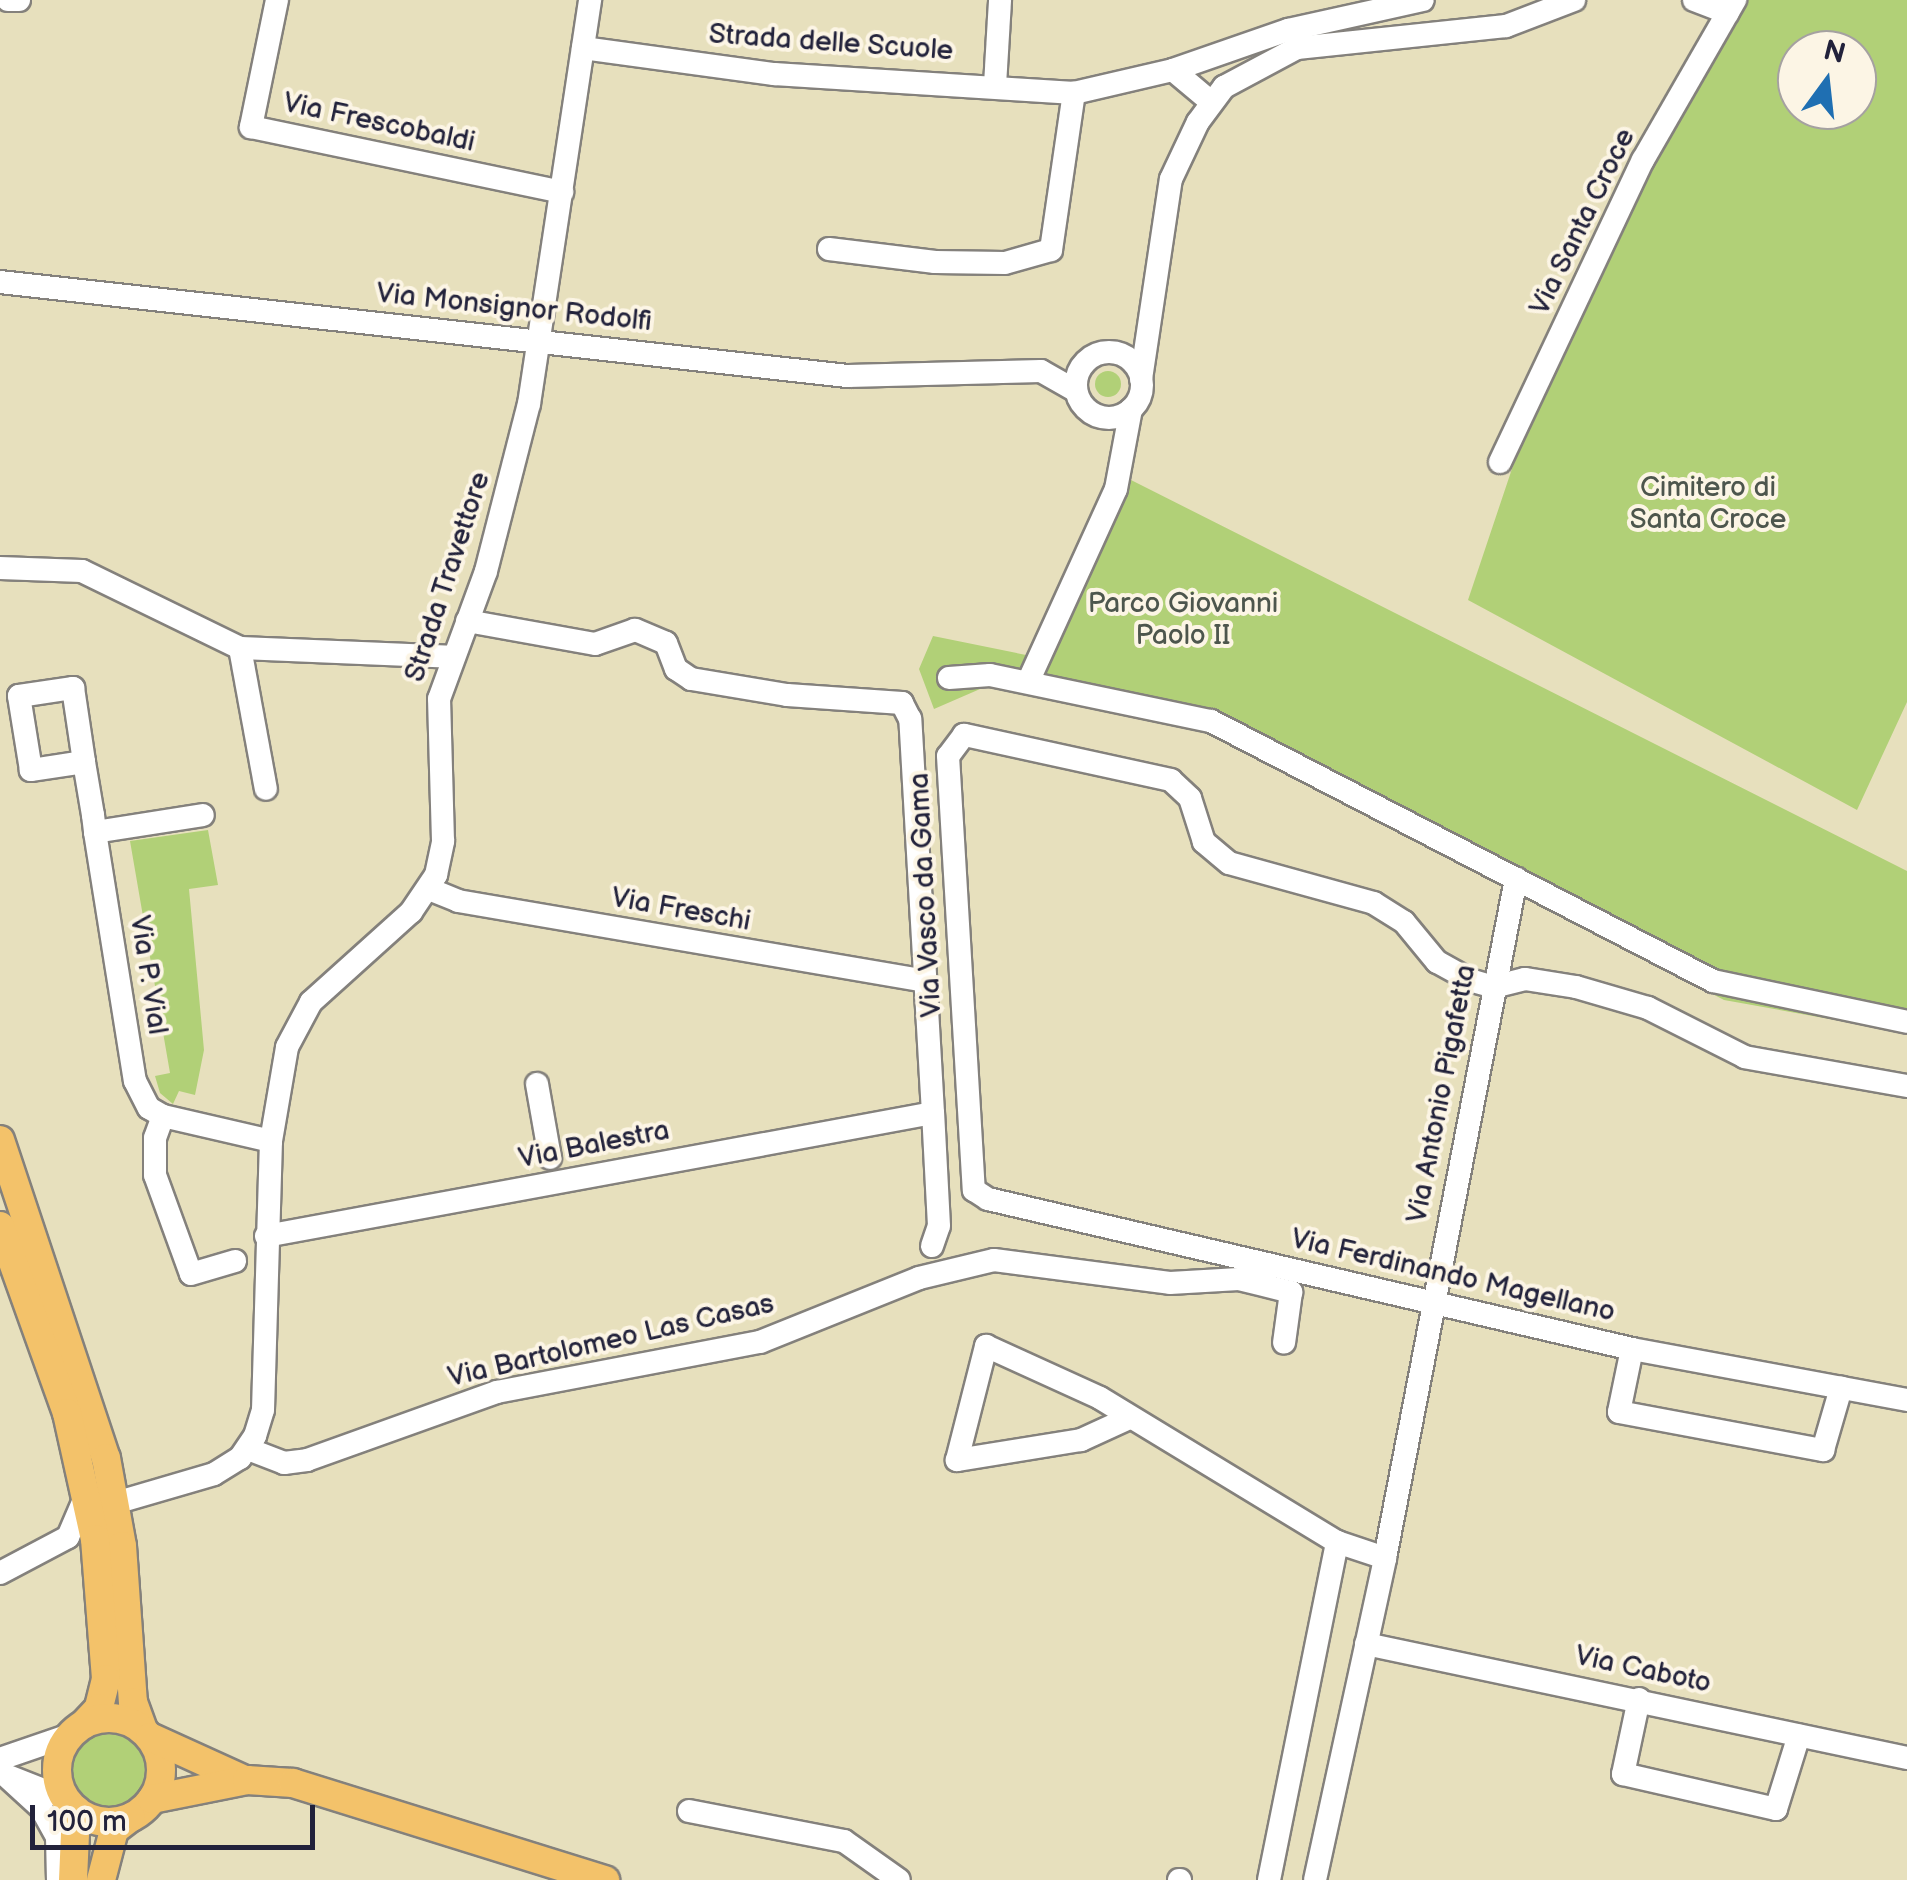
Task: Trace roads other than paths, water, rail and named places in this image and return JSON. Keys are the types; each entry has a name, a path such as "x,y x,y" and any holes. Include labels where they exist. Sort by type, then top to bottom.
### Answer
{"main road":[{"path":"0,1140 88,1395 116,1503 131,1688 161,1768 142,1808 114,1830 100,1880"},
{"path":"0,1226 59,1390 86,1492 106,1679 99,1708 58,1759 71,1805 73,1880"},
{"path":"78,1730 110,1718 246,1780 344,1794 605,1880"},
{"path":"71,1805 97,1820 246,1780"}],"street":[{"path":"8,0 18,0"},
{"name":"Via Frescobaldi","path":"277,0 251,127 562,192"},
{"name":"Strada Travettore","path":"248,1449 263,1410 266,1236 282,1066 301,1017 329,981 400,923 429,889 442,841 439,699 503,515 530,404 536,340 590,0"},
{"path":"995,85 1000,0"},
{"name":"Strada delle Scuole","path":"584,48 774,74 1074,93 1174,70 1250,41 1422,0"},
{"path":"1033,672 1116,489 1141,379 1171,179 1211,102 1274,55 1311,44 1506,26 1574,0"},
{"name":"Via Santa Croce","path":"1500,462 1643,160 1731,6 1694,0"},
{"path":"1377,8 1393,37"},
{"path":"1174,70 1211,102"},
{"path":"828,249 970,262 1006,262 1051,250 1074,93"},
{"name":"Via Monsignor Rodolfi","path":"0,282 848,376 1022,371 1084,363 1148,324"},
{"path":"1107,352 1129,360 1141,379"},
{"path":"1084,363 1076,391 1093,414 1120,466"},
{"name":"Via Monsignor Rodolfi","path":"1022,371 1060,378 1076,391"},
{"path":"1093,414 1113,418 1132,409"},
{"path":"0,568 82,571 240,648 452,657"},
{"path":"468,621 595,644 635,630 666,642 676,670 691,679 787,695 902,703 910,719 933,1113 939,1226 932,1246"},
{"path":"240,648 266,789"},
{"path":"949,678 1033,672 1228,728 1714,981 1907,1022"},
{"name":"Via Vasco da Gama","path":"988,1199 974,1190 969,1175 948,756 964,735 1171,780 1190,798 1204,842 1229,863 1374,903 1404,922 1437,962 1494,987 1525,980 1576,987 1648,1008 1745,1056 1907,1086"},
{"name":"Via P. Vial","path":"84,762 134,1081 149,1108 163,1116"},
{"path":"96,832 203,815"},
{"name":"Via Antonio Pigafetta","path":"1315,1880 1385,1558 1516,879"},
{"name":"Via Freschi","path":"429,889 458,902 925,981"},
{"path":"537,1084 550,1158"},
{"name":"Via Balestra","path":"266,1236 933,1113"},
{"path":"235,1261 190,1274 155,1176 154,1138 163,1116 272,1141"},
{"name":"Via Ferdinando Magellano","path":"988,1199 1632,1349 1907,1400"},
{"name":"Via Bartolomeo Las Casas","path":"248,1449 284,1463 308,1460 497,1392 760,1342 919,1278 994,1260 1170,1283 1239,1279 1290,1292 1284,1343"},
{"path":"1127,1419 1080,1440 957,1460 986,1346 1100,1398 1127,1419 1338,1542 1385,1558"},
{"path":"1632,1349 1619,1412 1823,1450 1841,1388"},
{"path":"116,1503 214,1474 248,1449"},
{"path":"0,1573 68,1537 86,1492"},
{"path":"1269,1880 1338,1542"},
{"name":"Via Caboto","path":"1366,1644 1907,1758"},
{"path":"1639,1699 1623,1774 1776,1808 1799,1735"},
{"path":"2,1770 78,1730"},
{"path":"2,1770 71,1805"},
{"path":"2,1770 42,1808 57,1837 58,1880"},
{"path":"689,1811 844,1842 899,1880"}],"park label":[{"name":"Cimitero di Santa Croce","path":"1708,504"},
{"name":"Parco Giovanni Paolo II","path":"1183,620"}]}
